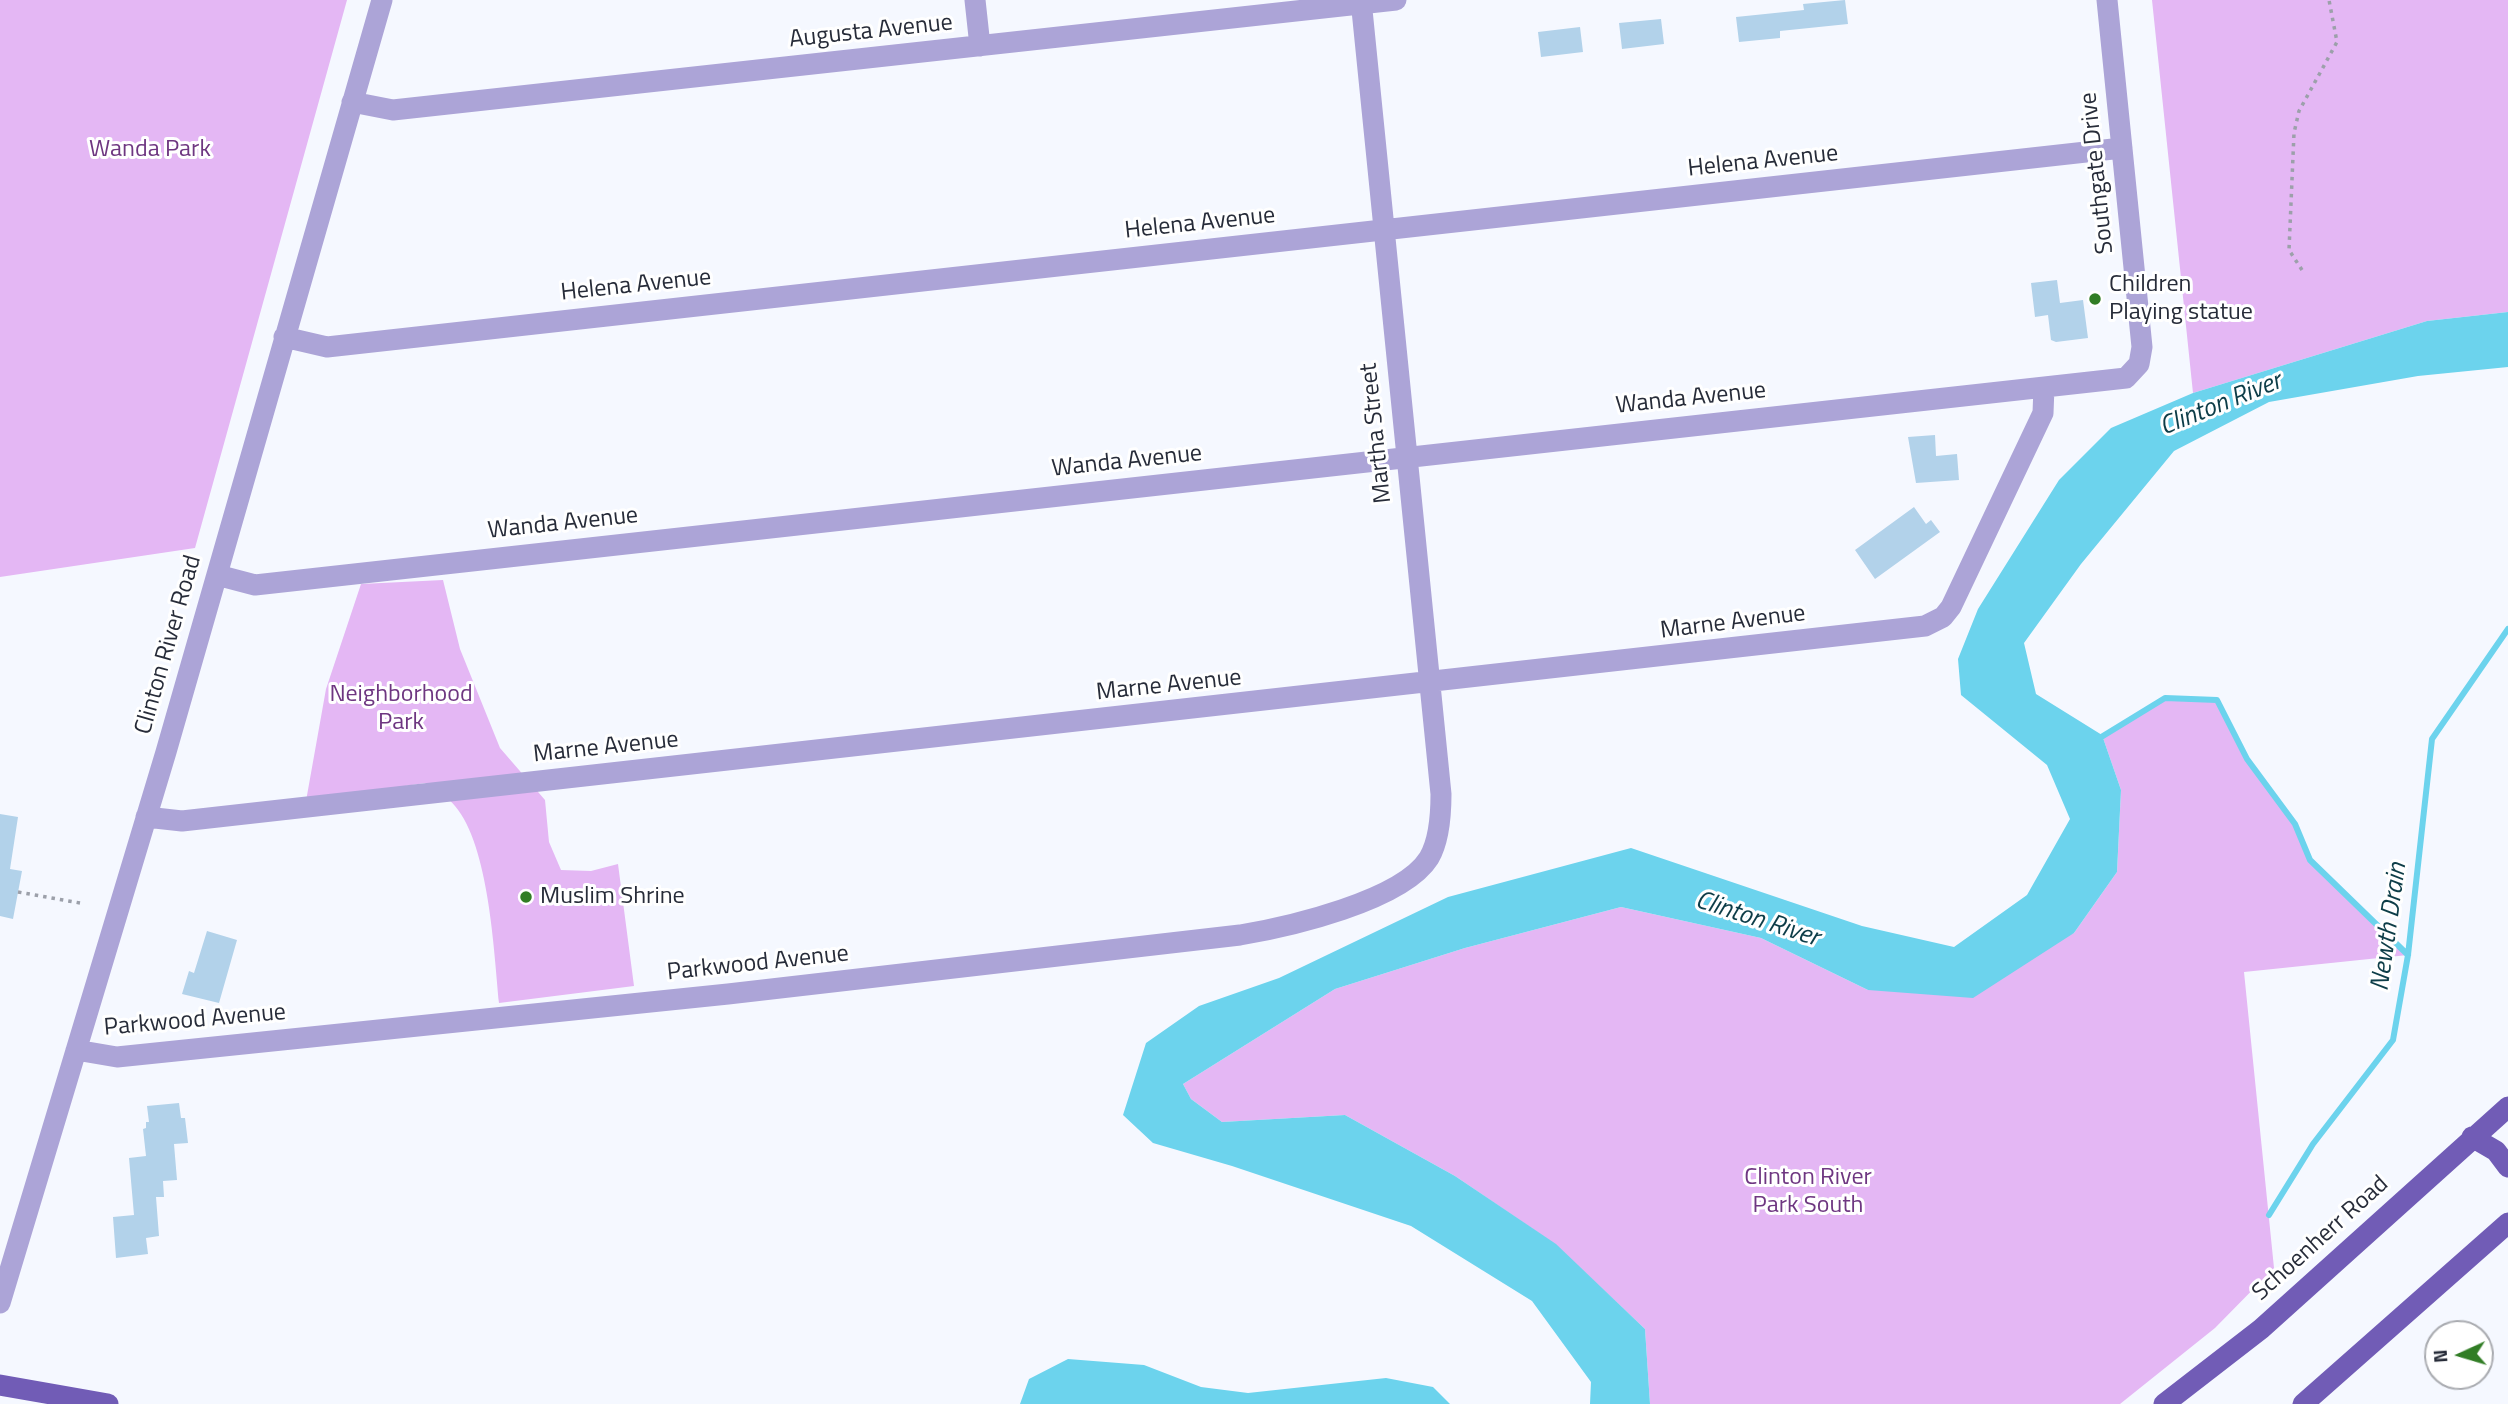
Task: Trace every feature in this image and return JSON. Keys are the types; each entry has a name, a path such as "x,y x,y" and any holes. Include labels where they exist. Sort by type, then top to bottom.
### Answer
{"main road":[{"name":"Schoenherr Road","path":"2164,1404 2261,1329 2508,1107"},
{"path":"2472,1137 2496,1152 2508,1167"},
{"path":"2303,1404 2505,1222"},
{"path":"0,1385 108,1404"}],"street":[{"name":"Clinton River Road","path":"0,1303 217,575 382,0"},
{"path":"975,0 980,46"},
{"name":"Augusta Avenue","path":"352,102 393,110 1396,0"},
{"name":"Southgate Drive","path":"2044,387 2126,377 2143,356 2108,0"},
{"name":"Martha Street","path":"1361,2 1382,231 1441,794 1434,843 1428,859"},
{"name":"Helena Avenue","path":"284,337 327,347 2122,148"},
{"name":"Wanda Avenue","path":"217,575 255,585 2044,387"},
{"name":"Marne Avenue","path":"146,817 164,821 196,820 1914,628 1933,623 1951,607 2043,412 2044,387"},
{"name":"Parkwood Avenue","path":"76,1050 117,1057 729,994 1240,935 1293,926 1339,912 1380,894 1428,859"}],"path":[{"path":"2302,270 2288,250 2294,133 2299,111 2337,42 2329,0"},
{"path":"18,892 80,903"}],"green space":[{"name":"Wanda Park","path":"0,0 347,0 195,548 0,577"},
{"path":"2152,0 2508,0 2508,312 2427,321 2193,393"},
{"name":"Neighborhood Park","path":"443,580 460,649 500,748 545,800 549,842 561,870 591,871 618,864 634,986 499,1003 492,928 483,872 476,846 455,806 425,783 306,801 326,689 361,584"},
{"name":"Clinton River Park South","path":"2165,698 2217,700 2247,759 2295,824 2310,860 2408,955 2244,972 2274,1268 2215,1328 2120,1404 1650,1404 1645,1329 1555,1244 1455,1176 1345,1115 1222,1122 1191,1099 1183,1084 1335,989 1465,948 1621,907 1761,938 1868,990 2074,933 2117,872 2121,790 2102,735"}],"water":[{"name":"Clinton River","path":"2508,312 2508,367 2418,376 2269,402 2174,451 2081,564 2024,643 2036,694 2102,735 2121,790 2117,872 2074,933 1973,998 1868,990 1761,938 1621,907 1465,948 1335,989 1183,1084 1191,1099 1222,1122 1345,1115 1455,1176 1556,1244 1645,1329 1650,1404 1590,1404 1591,1382 1532,1301 1411,1226 1232,1166 1153,1143 1123,1115 1146,1043 1199,1006 1279,978 1448,897 1631,848 1862,926 1954,947 2027,895 2070,819 2047,765 1961,695 1958,659 1978,609 2059,480 2111,428 2193,393 2427,321"},
{"path":"1068,1359 1144,1365 1201,1387 1248,1393 1386,1378 1433,1387 1450,1404 1020,1404 1029,1379"}],"building":[{"path":"1845,0 1848,24 1780,31 1780,38 1739,42 1736,17 1804,10 1803,4"},
{"path":"1661,19 1664,44 1622,49 1619,23"},
{"path":"1580,27 1583,52 1541,57 1538,32"},
{"path":"2057,280 2060,303 2083,300 2088,338 2056,342 2051,340 2048,315 2035,317 2031,283"},
{"path":"1935,435 1936,456 1957,454 1959,480 1916,483 1908,437"},
{"path":"1914,507 1926,524 1931,520 1940,532 1875,579 1855,550"},
{"path":"0,814 18,817 10,869 22,871 13,919 0,916"},
{"path":"207,931 237,940 219,1003 182,994 189,971 194,973"},
{"path":"179,1103 181,1118 185,1118 188,1143 174,1144 177,1180 163,1181 164,1197 156,1197 159,1236 146,1238 148,1254 116,1258 113,1217 134,1215 129,1158 146,1156 143,1129 146,1128 146,1122 149,1122 147,1106"}],"waterway":[{"name":"Newth Drain","path":"2269,1215 2313,1144 2393,1040 2408,955 2432,739 2508,629"},
{"path":"2098,739 2165,698 2217,700 2247,759 2295,824 2310,860 2408,955"}],"place":[{"name":"Children Playing statue","path":"2095,299"},
{"name":"Muslim Shrine","path":"526,897"}]}
